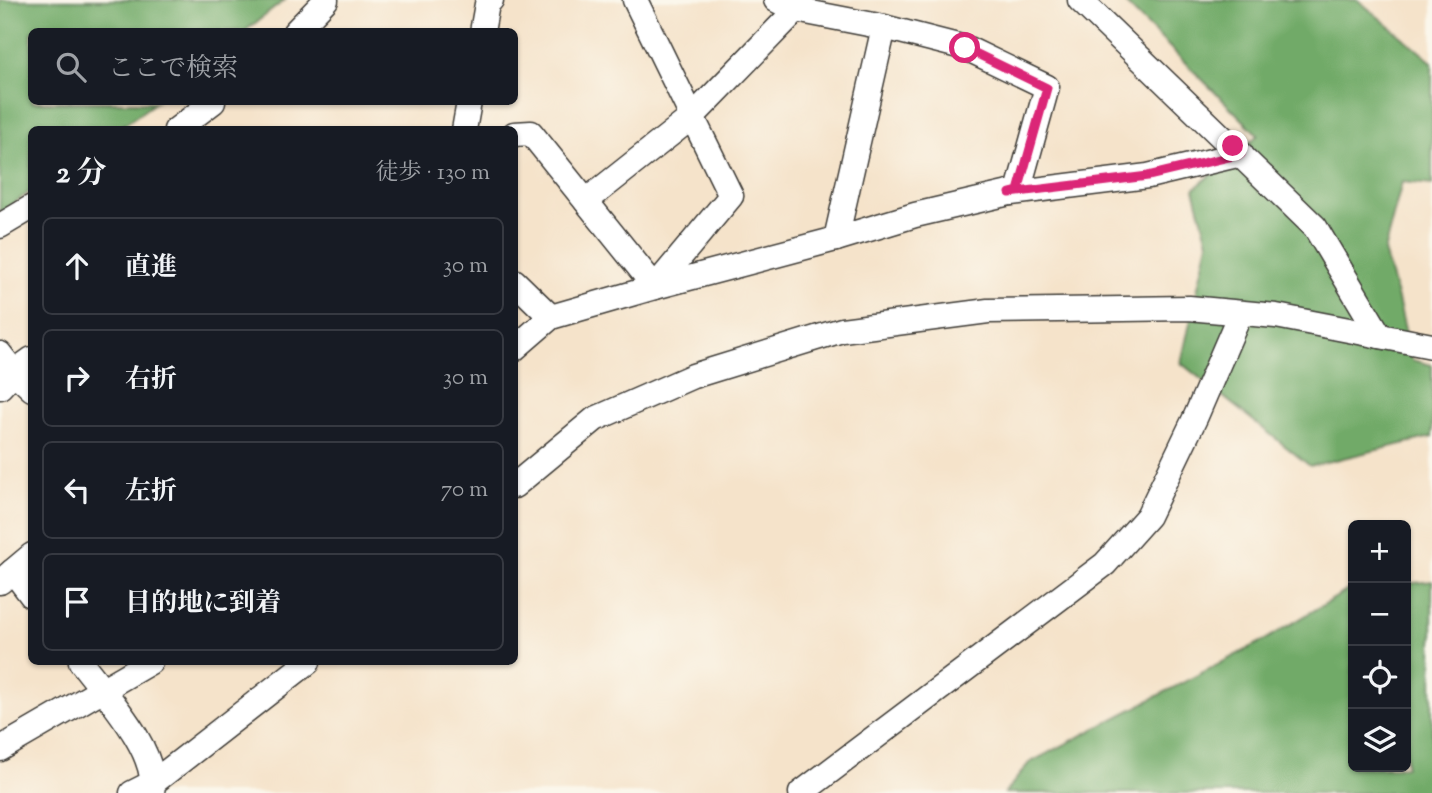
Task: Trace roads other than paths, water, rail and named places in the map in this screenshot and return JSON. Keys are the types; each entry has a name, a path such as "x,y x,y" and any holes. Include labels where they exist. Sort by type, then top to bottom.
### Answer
{"street":[{"path":"299,28 326,0"},
{"path":"483,28 491,0"},
{"path":"635,0 732,196 655,287"},
{"path":"1080,0 1315,227 1380,336"},
{"path":"518,345 551,317 915,215 1018,191 1047,88 965,48 791,3 692,117 586,201"},
{"path":"836,239 884,27"},
{"path":"181,126 210,105"},
{"path":"465,126 468,105"},
{"path":"518,134 531,133 655,287"},
{"path":"1010,193 1148,176 1241,154"},
{"path":"0,226 28,209"},
{"path":"518,285 551,317"},
{"path":"518,483 595,419 693,376 842,330 988,311 1189,308 1276,316 1432,346"},
{"path":"801,793 1105,564 1148,516 1196,416 1240,314"},
{"path":"28,558 6,577 28,593"},
{"path":"83,665 135,732 153,787"},
{"path":"0,749 145,665"},
{"path":"132,793 153,787 304,665"}]}
